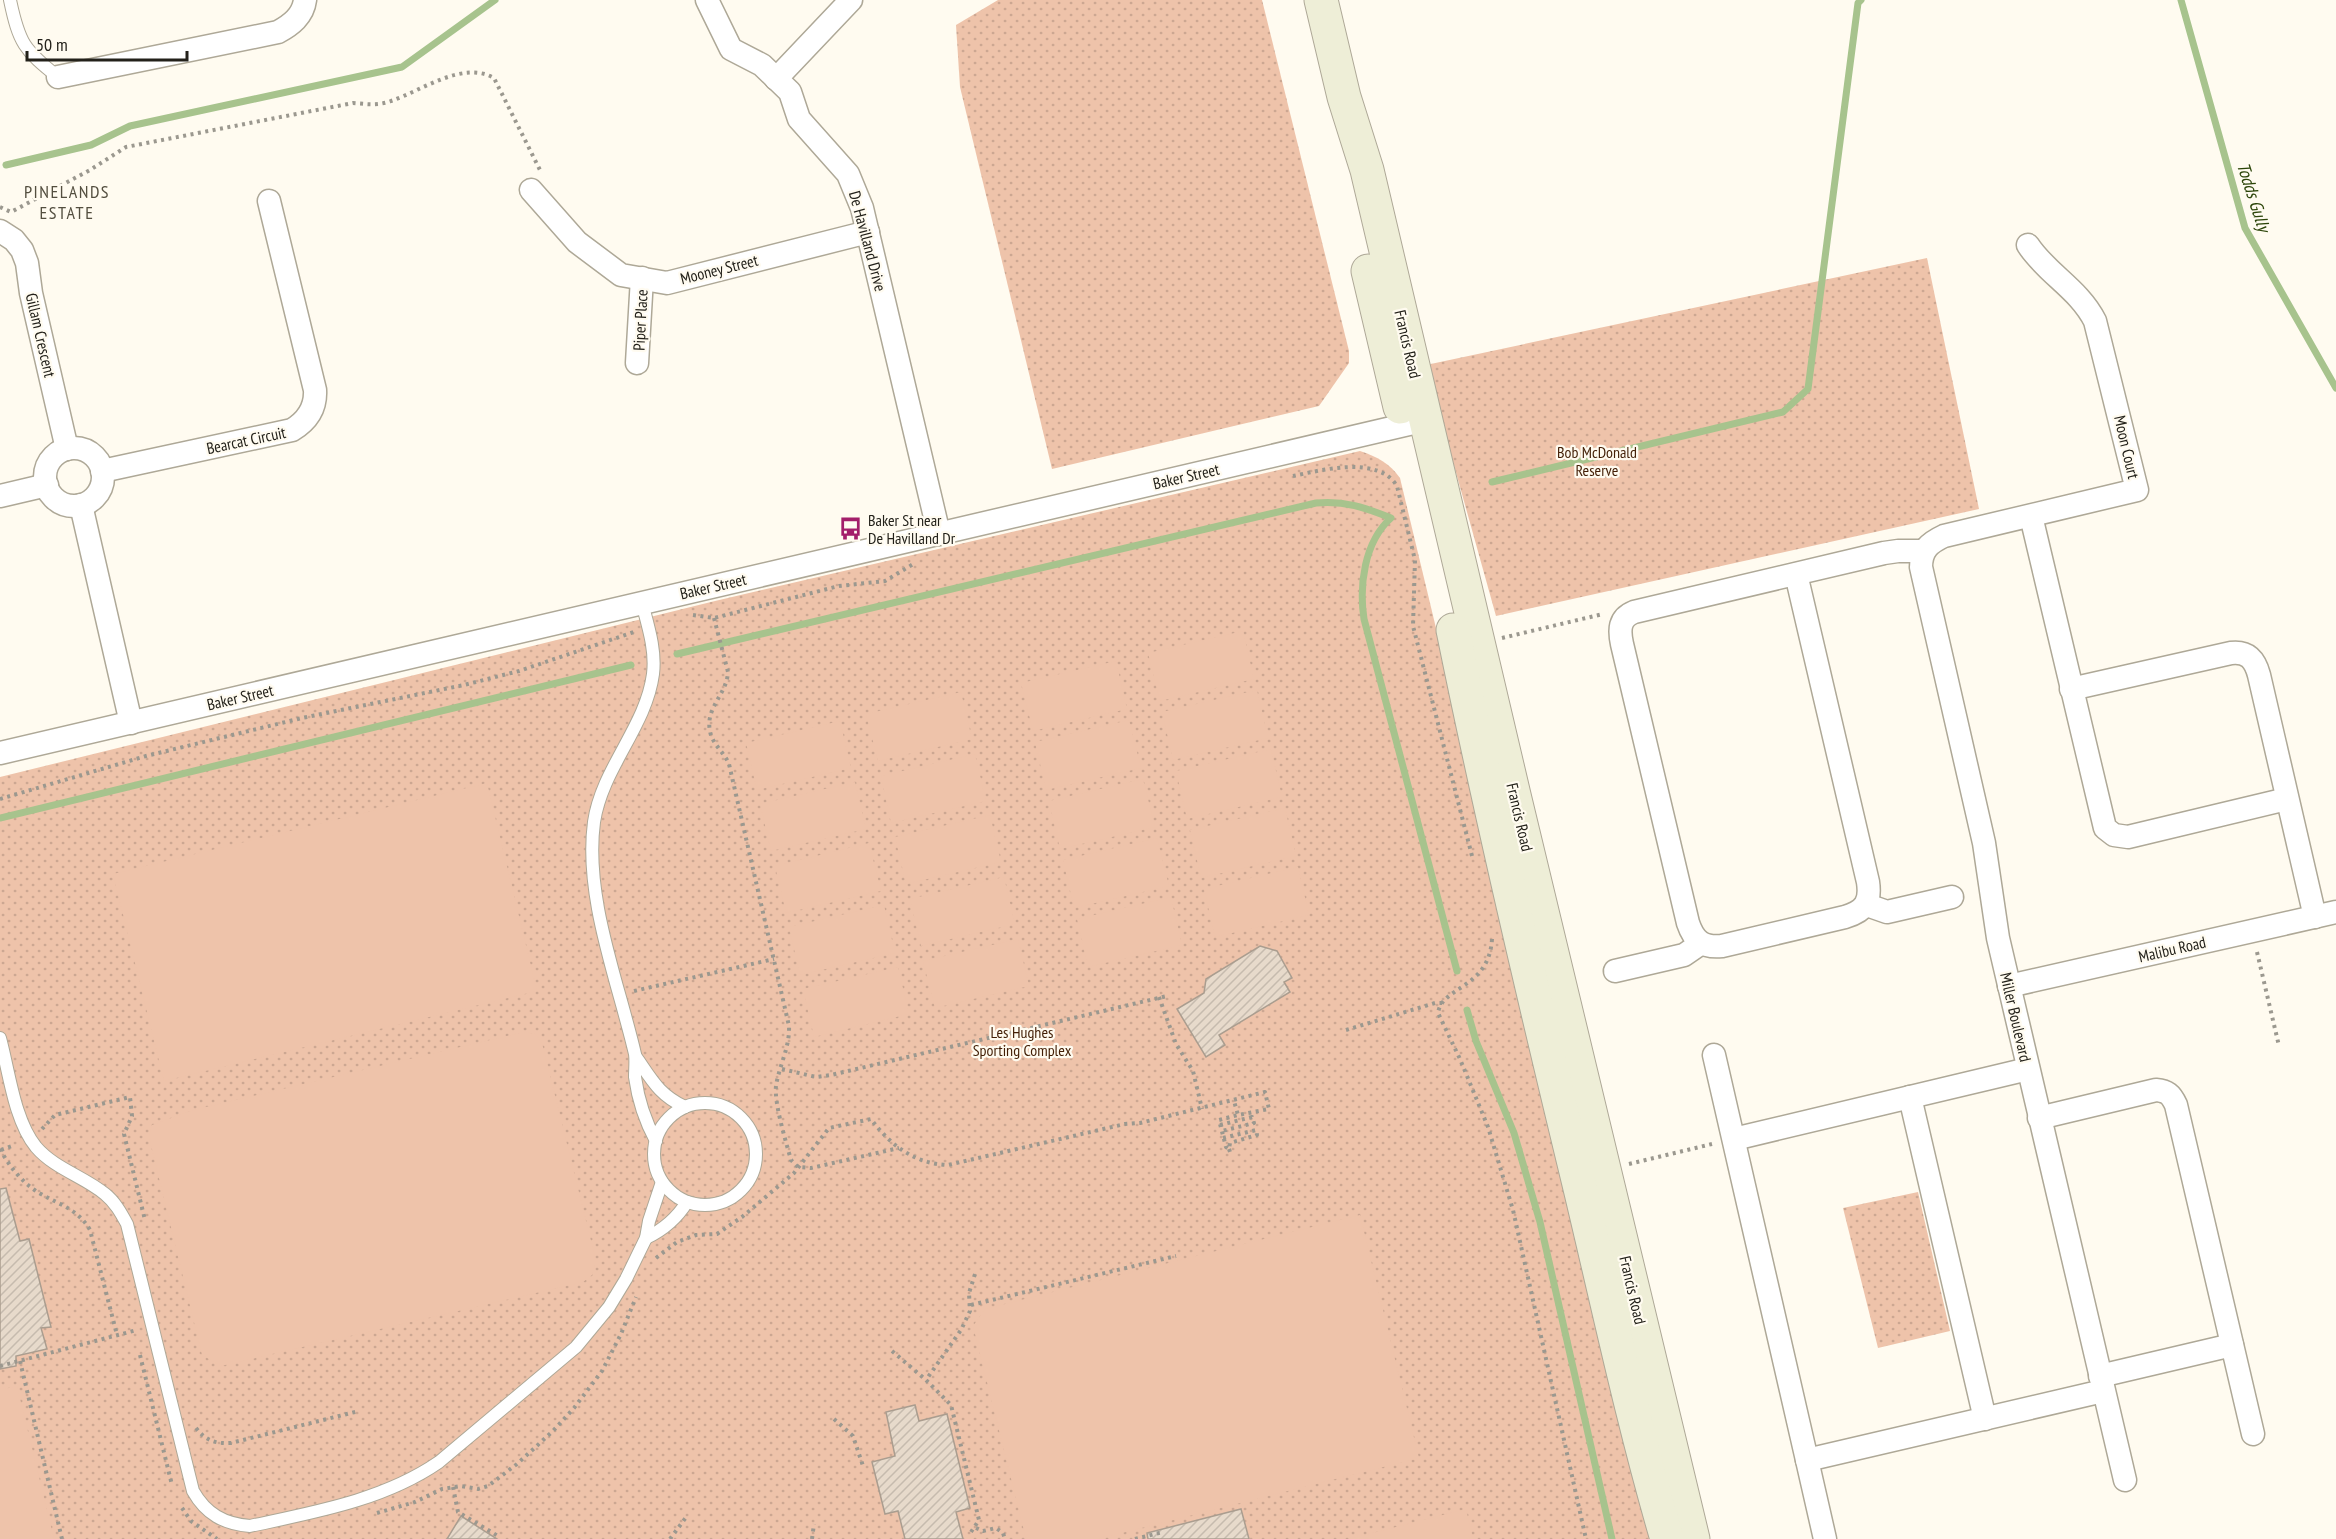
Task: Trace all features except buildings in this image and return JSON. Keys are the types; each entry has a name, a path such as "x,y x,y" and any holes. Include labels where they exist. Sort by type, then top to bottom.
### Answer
{"main road":[{"name":"Francis Road","path":"1321,0 1344,97 1351,173 1369,275 1415,422 1693,1539"},
{"name":"Francis Road","path":"1415,422 1437,556 1488,801 1644,1454 1667,1539"}],"street":[{"path":"58,77 278,32 292,24 304,7 305,0"},
{"name":"De Havilland Drive","path":"707,0 731,49 762,64 790,92 799,119 848,174 862,208 939,534"},
{"path":"776,79 851,0"},
{"name":"Mooney Street","path":"531,190 577,242 621,275 667,283 868,232"},
{"name":"Bearcat Circuit","path":"102,471 292,430 303,424 311,412 315,390 269,201"},
{"name":"Gillam Crescent","path":"0,231 14,240 22,250 27,263 31,293 67,449"},
{"name":"Moon Court","path":"1924,551 1932,542 1944,536 2137,490 2095,321 2080,298 2046,269 2028,245"},
{"name":"Piper Place","path":"637,363 642,278"},
{"name":"Baker Street","path":"0,753 1415,422"},
{"path":"67,449 85,450 93,455 102,471 103,480 96,496 81,505 72,506 56,500 47,485 47,467 59,453 67,449"},
{"path":"0,496 47,485"},
{"path":"81,505 130,723"},
{"path":"2031,516 2105,828 2114,835 2128,837 2287,799"},
{"path":"1796,574 1870,895 1866,905 1853,915 1711,947 1700,944 1688,923 1627,667 1620,631 1624,619 1634,612 1796,574 1892,552 1924,551"},
{"name":"Miller Boulevard","path":"1924,551 1921,567 1923,583 1984,843 1997,934 2125,1480"},
{"path":"2071,690 2231,653 2247,655 2258,668 2287,799 2326,914"},
{"path":"1866,905 1887,912 1952,897"},
{"name":"Malibu Road","path":"2009,986 2326,914"},
{"path":"1615,971 1684,955 1700,944"},
{"path":"1714,1056 1826,1539"},
{"path":"1734,1139 2028,1070"},
{"path":"2039,1118 2156,1090 2172,1095 2253,1434"},
{"path":"1910,1097 1985,1419"},
{"path":"1807,1460 1985,1419 2232,1345"}],"lane":[{"path":"10,0 20,41 34,58 58,77"},
{"path":"642,603 653,652 650,688 600,796 594,822 593,848 601,920 636,1057 638,1094 647,1124 656,1141"},
{"path":"0,1038 19,1113 29,1137 47,1158 107,1195 127,1224 193,1491 200,1503 211,1514 230,1523 250,1526 372,1496 419,1476 439,1462 576,1347 609,1307 646,1238 662,1182"},
{"path":"636,1057 653,1084 664,1095 685,1107"},
{"path":"712,1104 734,1113 745,1123 756,1150 755,1165 742,1190 731,1199 704,1206 687,1202 673,1194 662,1182 656,1169 654,1155 656,1141 662,1127 672,1115 685,1107 712,1104"},
{"path":"646,1238 658,1233 672,1221 687,1202"}],"path":[{"path":"0,207 10,212 90,170 126,147 353,103 375,105 390,102 450,75 484,73 494,78 542,173 531,190"},
{"path":"1330,468 1348,466 1368,469 1389,476 1397,486 1414,560 1413,626 1474,863"},
{"path":"1521,634 1606,613 1624,619"},
{"path":"714,618 727,666 726,686 713,706 709,723 715,744 729,764 789,1026 782,1069 776,1086 776,1097 791,1160 798,1167 811,1168 899,1148"},
{"path":"1491,931 1490,953 1481,973 1442,1003 1439,1008 1440,1018 1484,1118 1513,1210 1586,1539"},
{"path":"2257,952 2279,1046"},
{"path":"619,994 774,959"},
{"path":"782,1069 816,1077 831,1075 1167,996"},
{"path":"1159,997 1176,1044 1193,1071 1203,1108"},
{"path":"1346,1030 1435,1003 1442,1003"},
{"path":"652,1264 660,1254 677,1242 696,1235 717,1234 768,1197 798,1167 829,1128 871,1119 899,1148 918,1160 948,1165 1125,1124 1140,1123 1265,1092 1269,1109 1219,1120 1226,1147 1231,1155"},
{"path":"117,1335 90,1230 84,1220 76,1212 39,1193 27,1184 6,1161 0,1149 12,1147 40,1131 55,1115 130,1097 132,1116 124,1134 148,1231"},
{"path":"1234,1101 1238,1115"},
{"path":"1220,1125 1252,1118 1254,1123 1222,1131"},
{"path":"1223,1138 1256,1130 1257,1135 1230,1143 1229,1149"},
{"path":"1640,1161 1734,1139"},
{"path":"971,1305 1176,1256"},
{"path":"926,1380 961,1330 971,1305 969,1293 975,1274"},
{"path":"366,1516 415,1502 453,1487 478,1489 496,1481 553,1431 574,1408 609,1360 639,1289"},
{"path":"0,1366 152,1326"},
{"path":"892,1351 926,1380 951,1406 979,1520 974,1530 983,1531 996,1528 1003,1533 1005,1539"},
{"path":"20,1361 62,1539"},
{"path":"194,1424 203,1437 220,1444 359,1411"},
{"path":"834,1419 853,1436 863,1466"},
{"path":"453,1487 458,1512 498,1536"},
{"path":"670,1539 687,1516"},
{"path":"812,1539 814,1524"},
{"path":"1135,1539 1163,1532"}],"green space":[{"path":"998,0 1262,0 1349,351 1349,363 1319,406 1052,469 960,87 956,25"},
{"name":"Bob McDonald Reserve","path":"1927,258 1979,509 1496,616 1426,365"},
{"name":"Les Hughes Sporting Complex","path":"1360,451 1383,461 1400,478 1651,1539 0,1539 0,777 715,601"},
{"path":"1243,631 1254,679 1160,701 1148,653"},
{"path":"1116,661 1127,709 1033,731 1021,683"},
{"path":"1257,690 1268,738 1173,760 1162,712"},
{"path":"961,692 972,739 878,761 866,714"},
{"path":"1129,720 1141,768 1046,790 1035,742"},
{"path":"840,721 851,768 757,790 746,743"},
{"path":"1271,749 1282,797 1187,819 1176,771"},
{"path":"975,754 986,801 891,823 881,776"},
{"path":"1143,779 1155,827 1060,849 1049,801"},
{"path":"855,782 866,829 771,851 760,804"},
{"path":"487,783 537,991 164,1081 113,874"},
{"path":"1285,808 1296,856 1201,878 1190,830"},
{"path":"990,815 1001,862 906,884 895,837"},
{"path":"1157,838 1169,886 1074,908 1063,860"},
{"path":"869,843 881,891 786,913 775,866"},
{"path":"1298,867 1309,915 1215,937 1204,889"},
{"path":"1004,877 1015,924 921,946 910,899"},
{"path":"1171,897 1182,945 1088,967 1077,919"},
{"path":"884,905 895,953 800,975 789,927"},
{"path":"1018,939 1029,986 935,1008 923,961"},
{"path":"898,967 909,1014 814,1037 803,989"},
{"path":"524,1032 535,1034 542,1043 596,1261 592,1275 583,1282 221,1366 202,1355 149,1137 152,1125 193,1110"},
{"path":"1918,1192 1950,1331 1878,1348 1843,1208"},
{"path":"1360,1215 1419,1458 1098,1539 1026,1539 973,1326 985,1309"},
{"path":"17,1386 54,1539 0,1539 0,1390"},
{"path":"1466,1509 1473,1539 1349,1539"}],"waterway":[{"path":"6,165 91,145 130,126 402,67 495,0"},
{"path":"1492,482 1783,412 1808,389 1858,3 1861,0"},
{"name":"Todds Gully","path":"2181,0 2245,228 2336,388"},
{"path":"677,654 1316,503 1355,506 1391,518 1382,528 1369,552 1363,579 1364,619 1457,971"},
{"path":"0,818 631,665"},
{"path":"1467,1010 1476,1041 1514,1133 1540,1222 1612,1539"}],"place":[{"name":"Baker St near De Havilland Dr","path":"850,529"}],"district":[{"name":"PINELANDS ESTATE","path":"67,201"}]}
